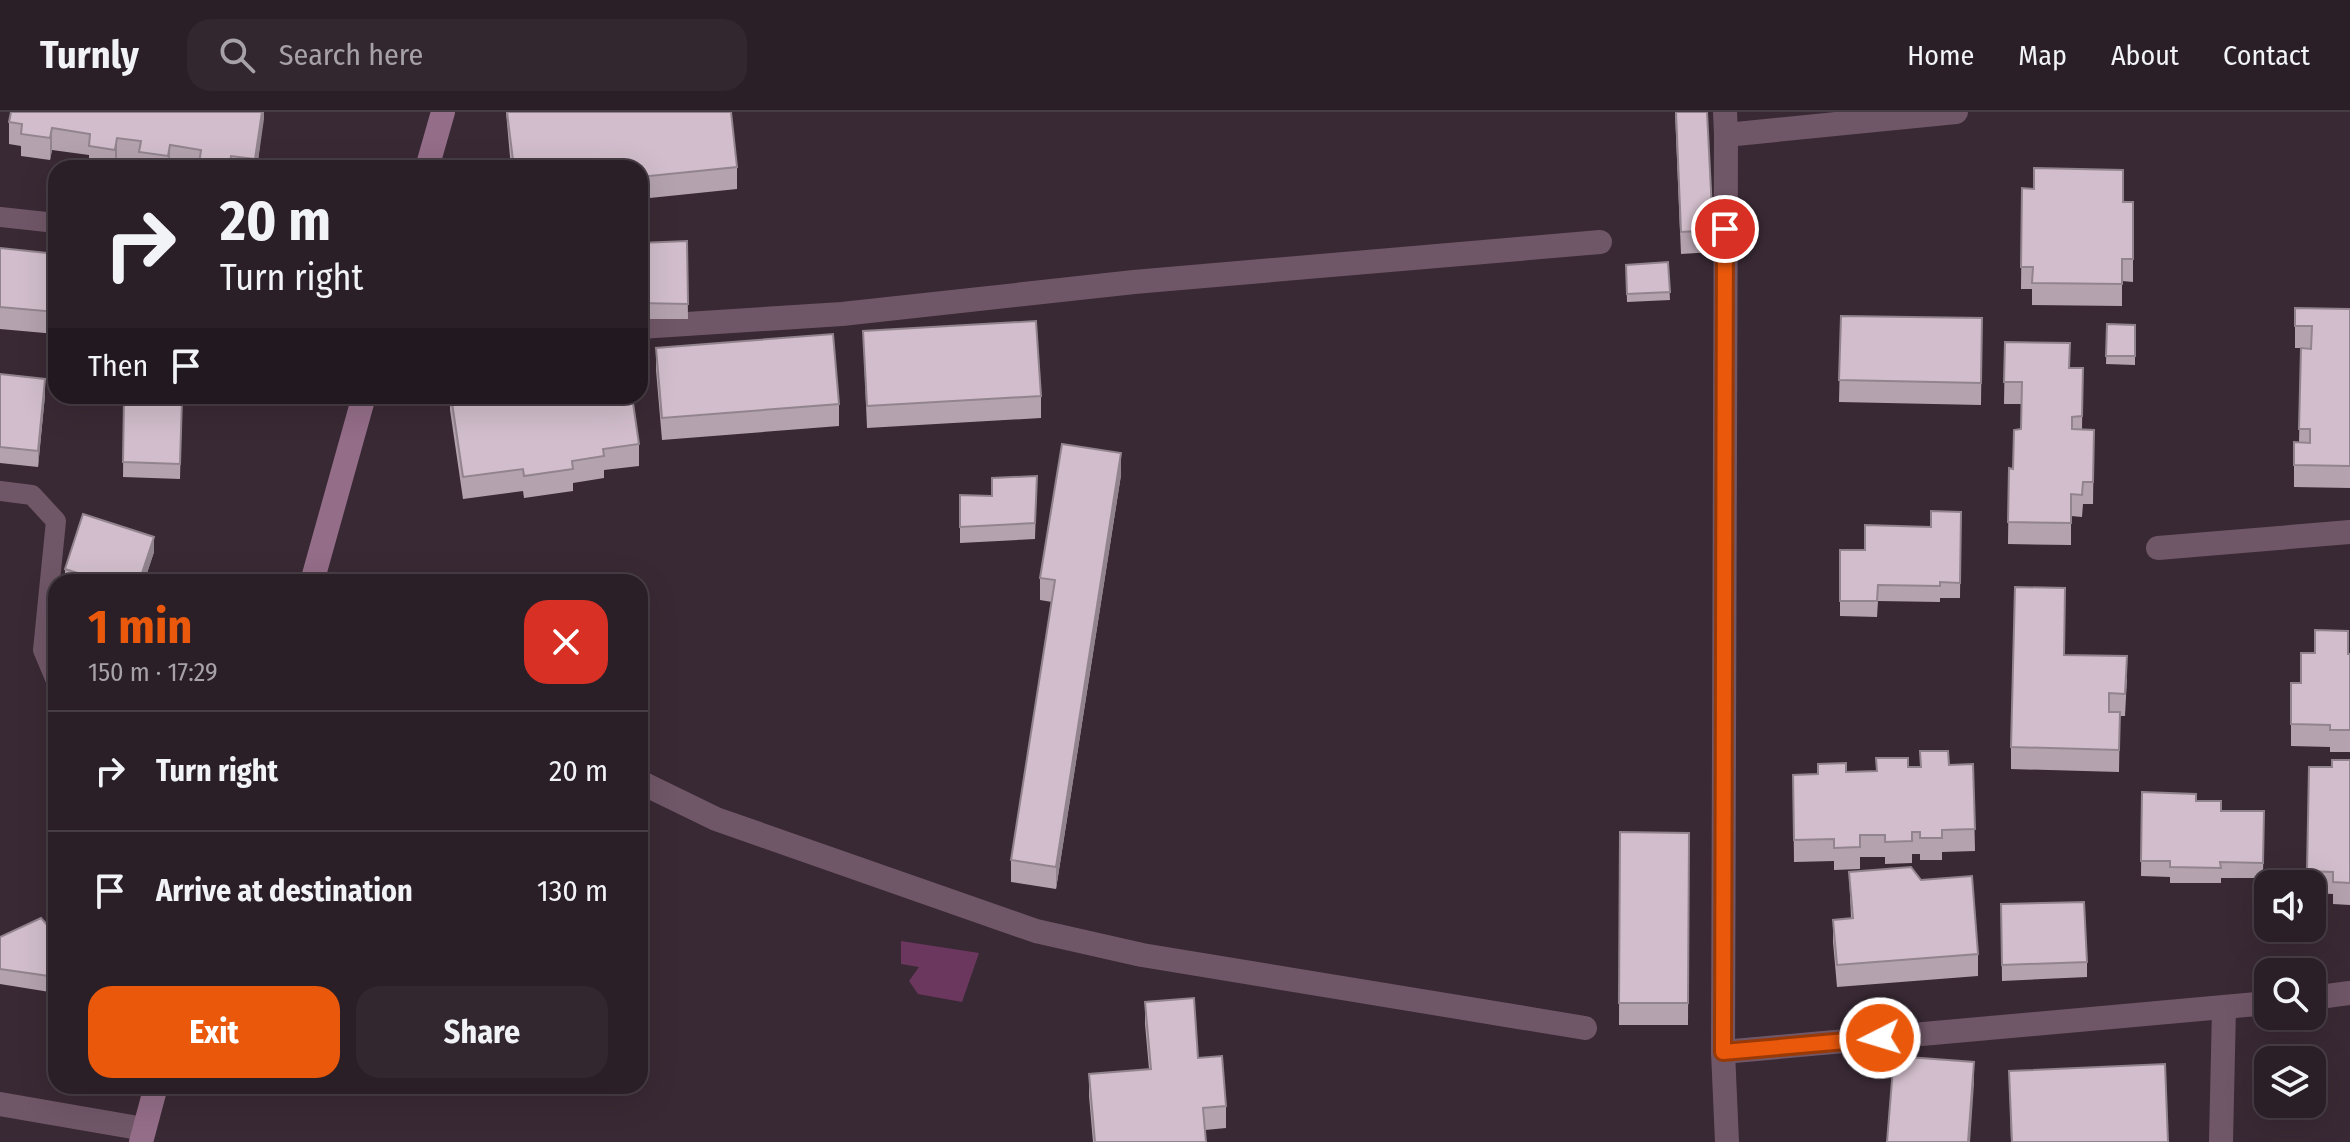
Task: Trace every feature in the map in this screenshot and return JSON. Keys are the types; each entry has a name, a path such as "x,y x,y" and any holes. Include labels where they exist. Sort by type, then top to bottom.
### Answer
{"street":[{"path":"429,160 443,112"},
{"path":"1727,1142 1723,1052 1725,123 1956,112"},
{"path":"648,326 842,314 1134,282 1600,242"},
{"path":"314,574 362,404"},
{"path":"2158,548 2350,532"},
{"path":"648,786 716,819 1036,931 1142,955 1585,1028"},
{"path":"2326,996 2350,993"},
{"path":"1723,1052 2254,1005"},
{"path":"2221,1142 2224,1008"},
{"path":"0,1104 143,1136 154,1094"}],"lane":[{"path":"0,217 48,222"},
{"path":"0,491 32,495 56,521 51,574"},
{"path":"48,600 43,650 48,662"}],"shaded area":[{"path":"901,941 979,953 962,1002 918,994 909,981 919,967 901,964"}],"building":[{"path":"11,112 262,112 255,159 231,156 230,160 200,160 201,150 170,145 168,156 139,152 141,141 117,138 115,150 89,146 90,134 52,128 50,138 21,134 22,124 9,122"},
{"path":"507,112 731,112 737,167 648,176 648,160 513,160"},
{"path":"1676,112 1707,112 1713,230 1681,232"},
{"path":"2034,168 2123,170 2123,202 2133,202 2133,259 2122,259 2122,284 2032,283 2033,267 2021,267 2022,188 2034,189"},
{"path":"687,241 688,304 648,303 648,243"},
{"path":"0,248 48,253 48,311 0,307"},
{"path":"1668,262 1670,292 1627,294 1626,265"},
{"path":"2295,308 2350,309 2350,466 2294,465 2294,442 2310,443 2310,429 2299,429 2301,348 2311,349 2312,326 2295,326"},
{"path":"1841,316 1982,318 1981,383 1839,380"},
{"path":"1036,321 1041,396 867,406 863,331"},
{"path":"2107,324 2135,325 2135,356 2106,356"},
{"path":"833,334 839,404 662,418 656,348"},
{"path":"2005,342 2070,343 2069,368 2083,368 2082,416 2072,417 2072,429 2094,430 2093,482 2083,482 2082,495 2071,494 2071,523 2008,522 2009,468 2013,469 2014,430 2021,429 2022,382 2004,382"},
{"path":"0,374 45,379 38,451 0,447"},
{"path":"124,404 182,404 180,464 123,462"},
{"path":"452,404 633,404 639,444 603,449 604,456 572,461 573,469 524,476 523,469 463,477"},
{"path":"1062,444 1121,453 1056,867 1011,860 1055,580 1040,578"},
{"path":"1037,476 1035,523 960,527 960,495 992,496 992,478"},
{"path":"1931,511 1961,512 1960,583 1940,582 1940,586 1878,585 1877,601 1840,601 1840,550 1865,550 1865,525 1931,527"},
{"path":"83,514 154,537 142,574 81,574 65,569"},
{"path":"2015,587 2065,588 2064,655 2127,656 2125,694 2109,693 2109,712 2120,712 2119,750 2011,747"},
{"path":"2315,630 2348,631 2350,730 2330,730 2330,725 2291,724 2291,683 2301,683 2301,653 2315,653"},
{"path":"1920,751 1948,751 1949,765 1973,764 1975,829 1942,830 1942,838 1920,838 1920,832 1912,832 1912,841 1885,842 1885,835 1860,835 1860,847 1834,848 1834,839 1794,840 1793,775 1818,774 1818,764 1846,763 1846,772 1877,771 1876,758 1908,758 1908,767 1921,767"},
{"path":"2332,760 2350,760 2350,883 2333,882 2333,872 2307,870 2309,767 2332,767"},
{"path":"2142,792 2196,794 2196,801 2221,801 2221,811 2264,811 2263,863 2220,862 2221,868 2170,867 2170,861 2141,861"},
{"path":"1620,832 1689,833 1688,1003 1619,1003"},
{"path":"1911,867 1921,880 1972,876 1978,954 1837,965 1833,920 1853,918 1849,872"},
{"path":"2084,902 2087,962 2002,965 2001,904"},
{"path":"41,918 48,926 48,976 0,969 0,937"},
{"path":"1194,998 1198,1058 1222,1056 1226,1106 1203,1108 1206,1142 1095,1142 1089,1074 1151,1069 1145,1002"},
{"path":"1894,1056 1974,1062 1968,1142 1887,1142"},
{"path":"2165,1064 2168,1142 2012,1142 2009,1071"}],"route":[{"path":"1725,229 1723,1052 1880,1038"}]}
